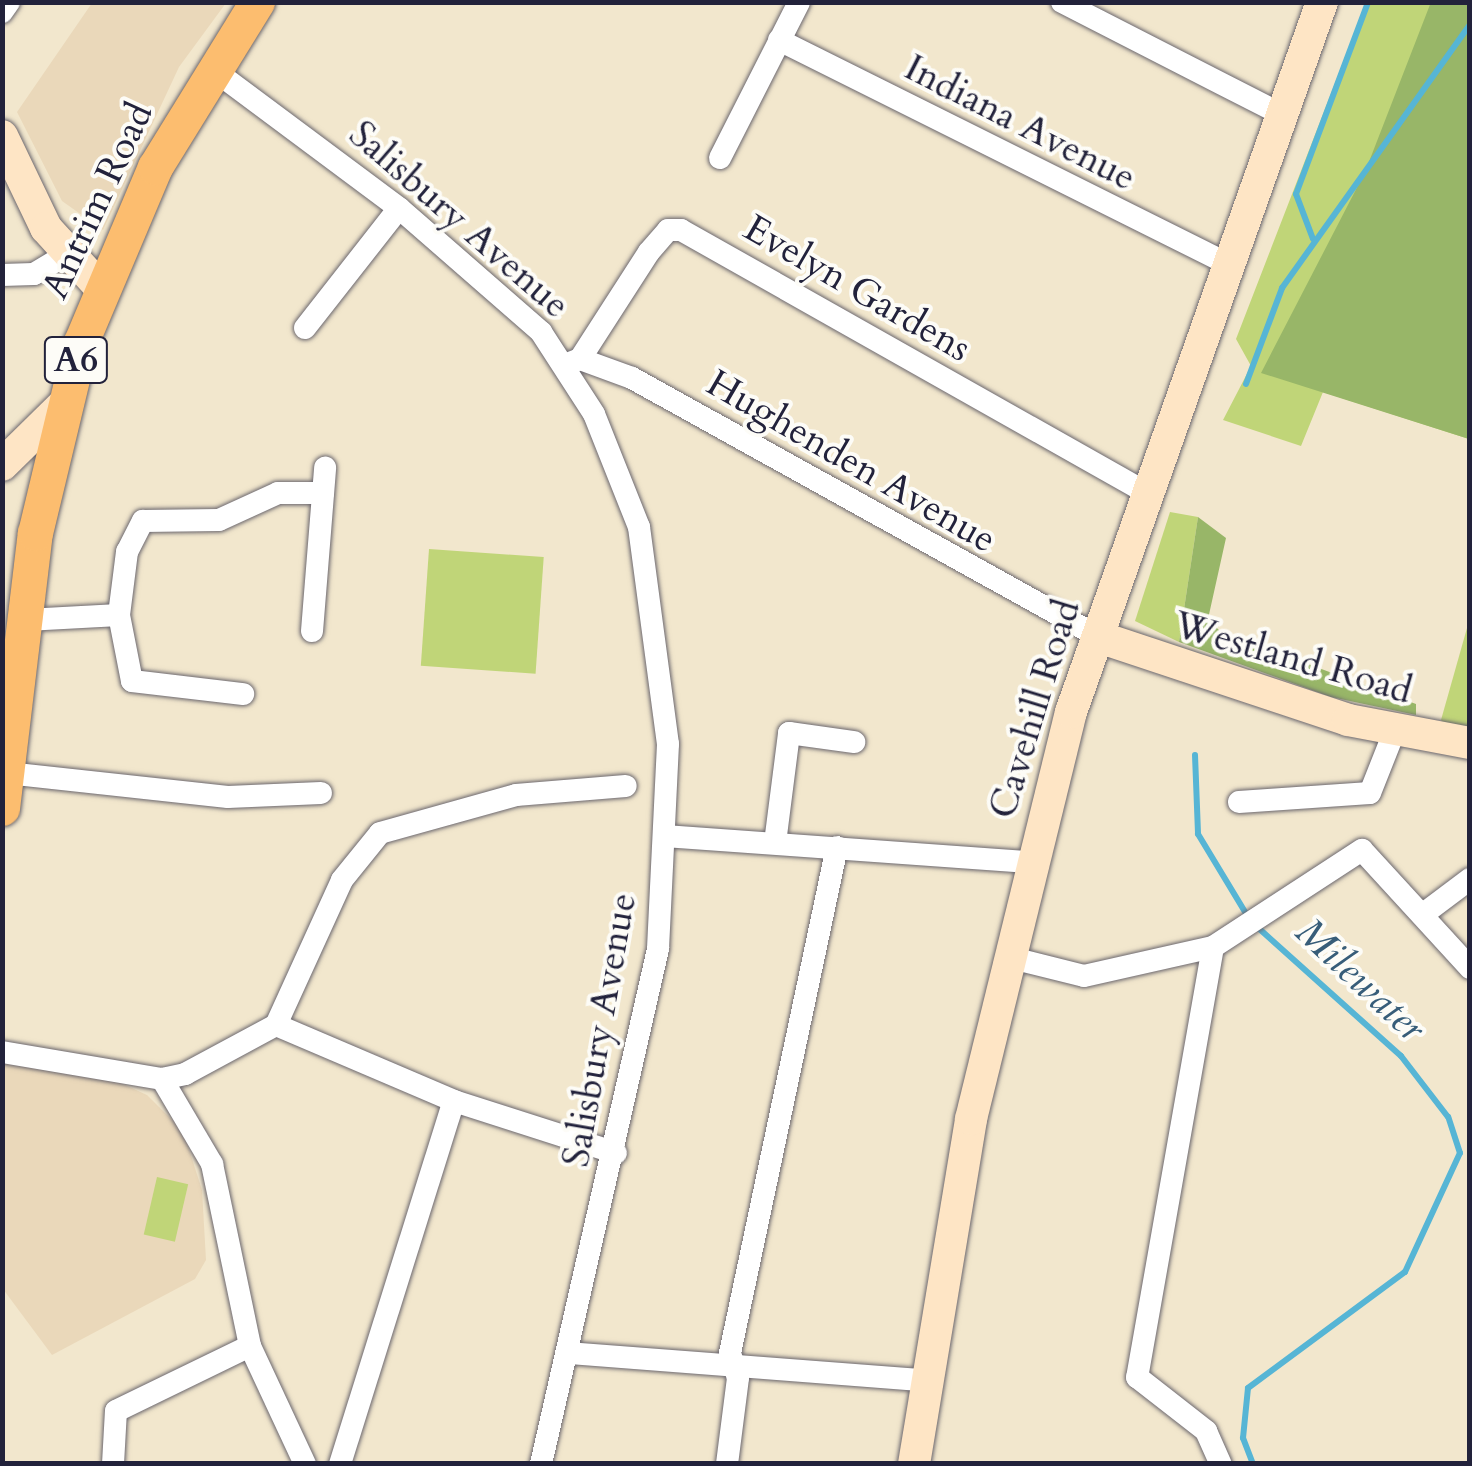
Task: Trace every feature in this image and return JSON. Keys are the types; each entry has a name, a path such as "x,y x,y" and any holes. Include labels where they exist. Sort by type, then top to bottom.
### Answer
{"main road":[{"name":"Antrim Road","path":"5,790 46,478 63,405 99,286 211,68 257,2"},
{"name":"Cavehill Road","path":"914,1464 922,1380 1008,958 1032,862 1098,637 1146,492 1322,2"},
{"path":"2,136 64,256 99,286"},
{"path":"2,465 63,405"},
{"path":"2,478 46,478"},
{"name":"Westland Road","path":"1098,637 1395,730 1470,743"}],"street":[{"path":"2,12 9,2"},
{"path":"720,158 799,2"},
{"path":"1062,2 1281,114"},
{"name":"Indiana Avenue","path":"780,40 1230,265"},
{"name":"Salisbury Avenue","path":"211,68 400,208 573,362 618,464 655,599 665,836 658,948 616,1154 541,1464"},
{"path":"306,328 400,208"},
{"name":"Evelyn Gardens","path":"573,362 649,252 668,230 681,230 1146,492"},
{"path":"2,275 34,274 64,256"},
{"name":"Hughenden Avenue","path":"573,362 632,378 1098,637"},
{"path":"312,630 325,468"},
{"path":"243,694 132,681 119,616 127,552 143,521 219,520 278,493 324,493"},
{"path":"26,620 119,616"},
{"path":"1239,802 1370,793 1395,730"},
{"path":"774,842 788,732 854,742"},
{"path":"2,1052 162,1079 276,1025 342,880 380,833 516,795 626,786"},
{"path":"5,790 228,797 321,793"},
{"path":"665,836 1032,862"},
{"path":"726,1464 737,1364 730,1353 836,848"},
{"path":"1008,958 1084,976 1214,947 1237,927 1362,850 1426,912 1470,968"},
{"path":"1426,912 1470,879"},
{"path":"1214,947 1137,1376 1206,1430 1221,1464"},
{"path":"276,1025 454,1101 616,1154"},
{"path":"162,1079 212,1164 250,1346 305,1464"},
{"path":"340,1464 454,1101"},
{"path":"113,1464 116,1412 250,1346"},
{"path":"568,1353 922,1380"}],"shaded area":[{"path":"92,3 226,3 179,67 103,230 62,201 17,112"},
{"path":"4,1063 116,1081 147,1095 183,1131 202,1190 206,1260 195,1279 52,1355 3,1289"}],"green space":[{"path":"1431,2 1469,3 1469,439 1261,373 1365,172"},
{"path":"1366,3 1469,3 1469,439 1323,392 1301,446 1223,420 1251,366 1236,339"},
{"path":"1170,512 1198,517 1179,642 1135,621"},
{"path":"1198,517 1226,538 1208,619 1221,632 1416,704 1416,715 1331,697 1179,642"},
{"path":"429,549 544,557 536,674 421,666"},
{"path":"1469,621 1469,727 1445,725 1441,720"},
{"path":"157,1177 188,1184 175,1242 144,1234"}],"waterway":[{"name":"Milewater","path":"1313,239 1296,194 1368,2"},
{"path":"1246,384 1282,288 1470,24"},
{"name":"Milewater","path":"1195,755 1198,834 1248,917"},
{"name":"Milewater","path":"1253,1464 1243,1438 1248,1388 1405,1272 1460,1153 1448,1117 1401,1056 1256,926"}]}
